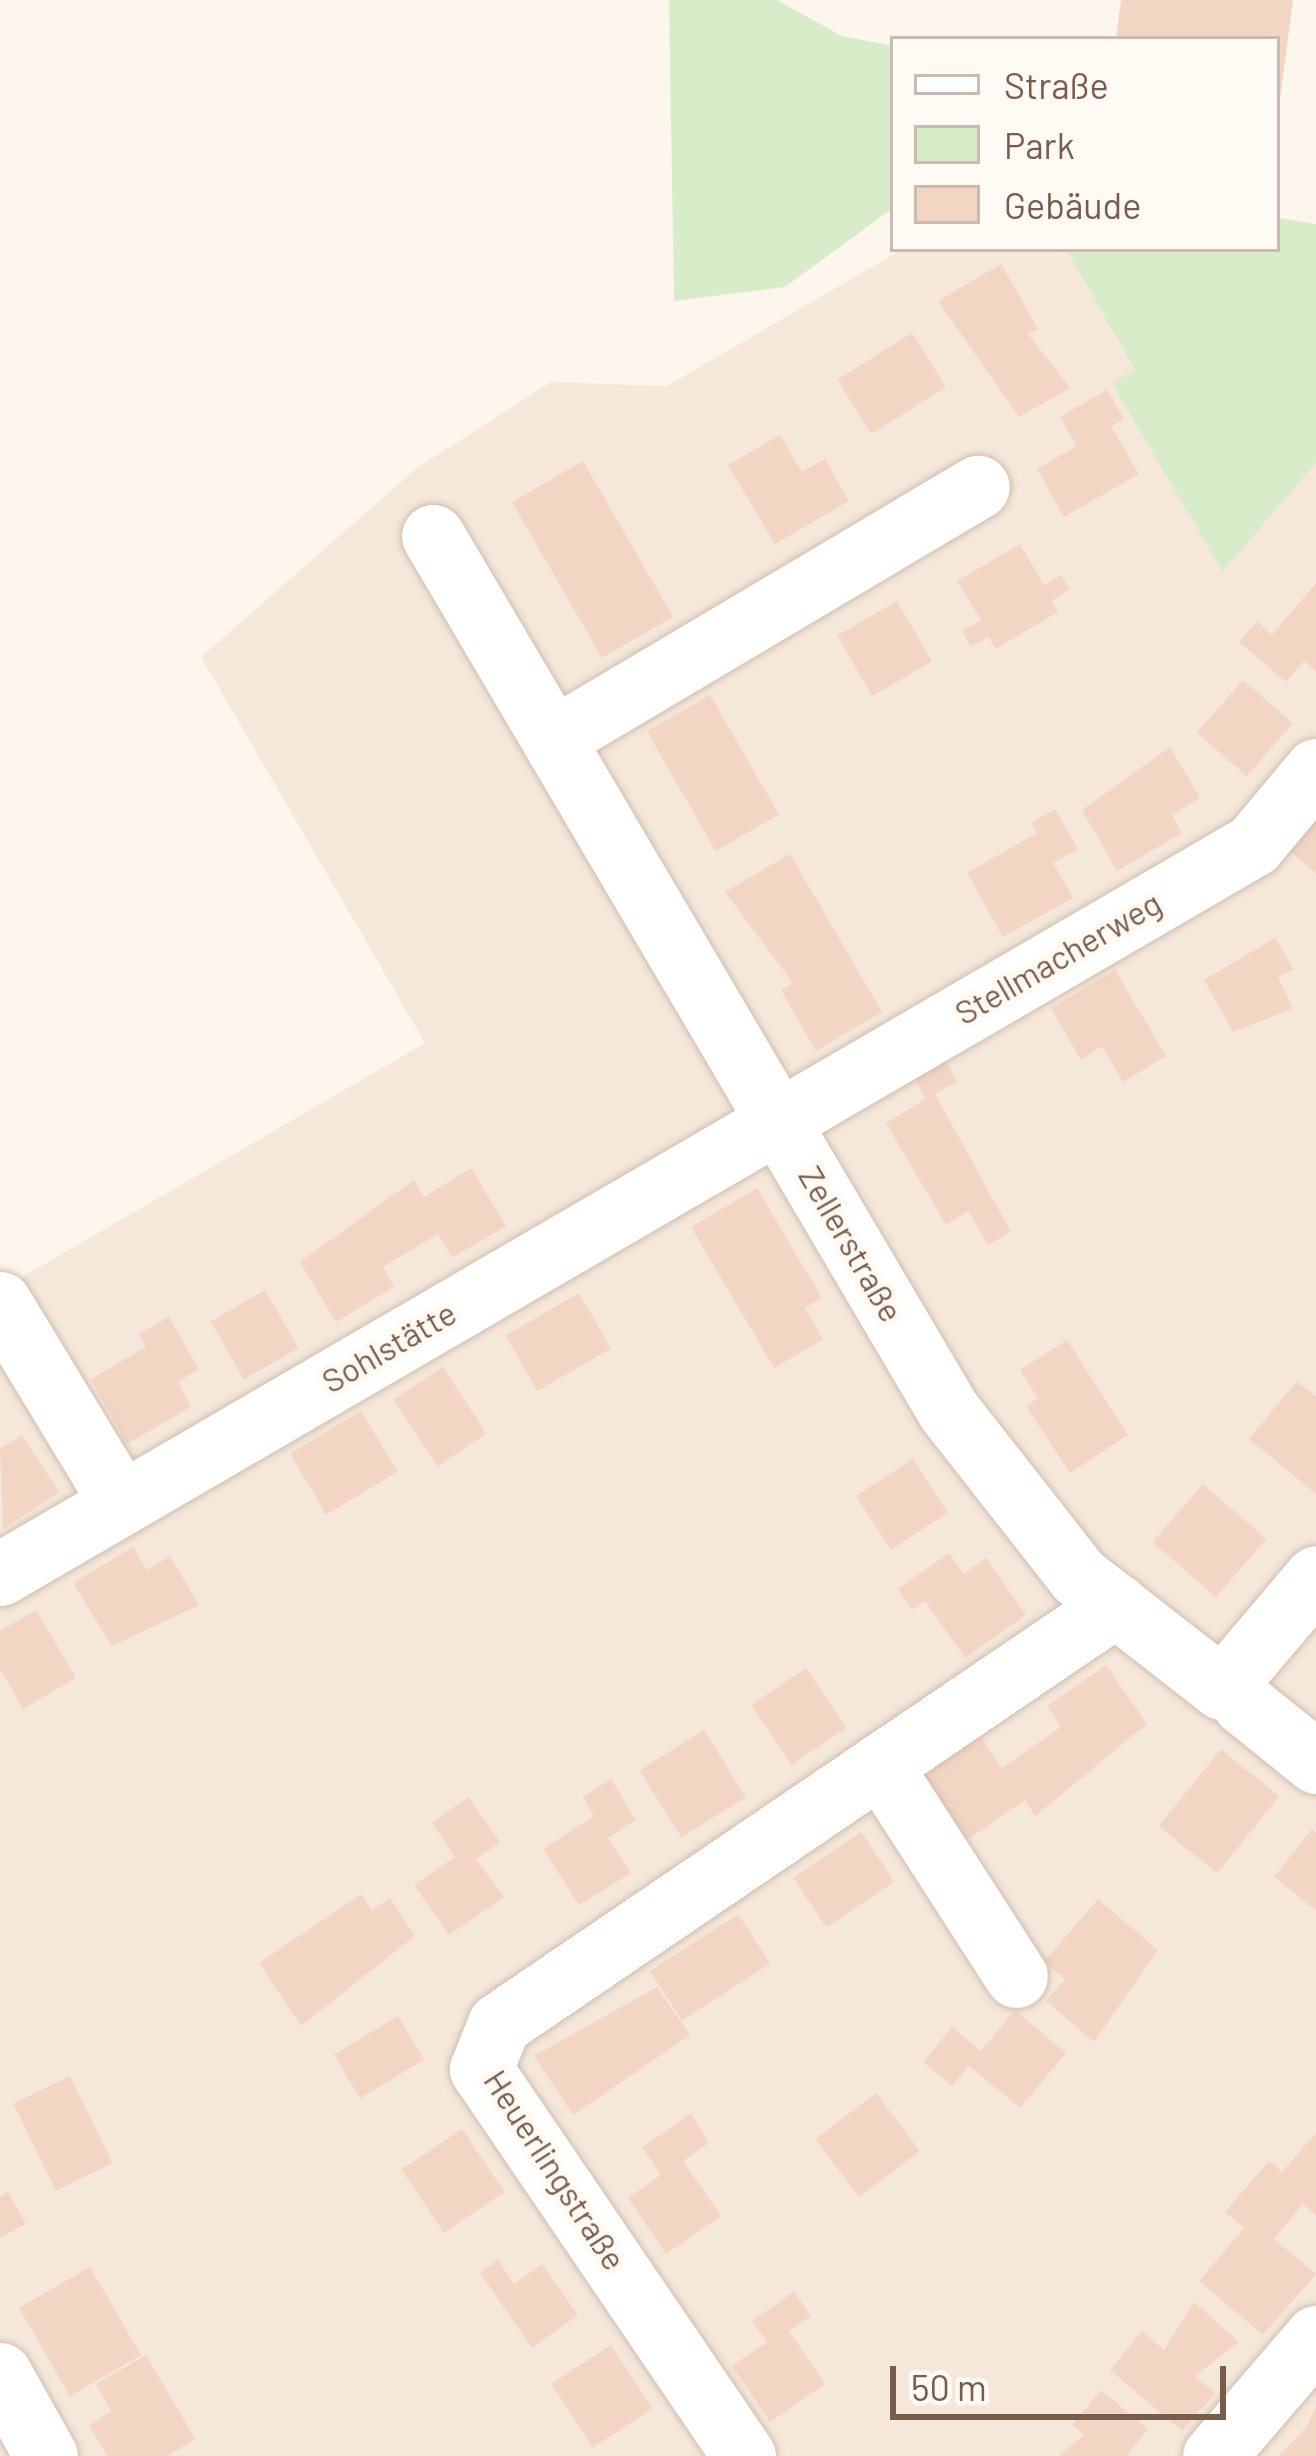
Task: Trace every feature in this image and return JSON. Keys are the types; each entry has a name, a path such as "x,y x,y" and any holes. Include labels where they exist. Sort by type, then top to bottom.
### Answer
{"street":[{"path":"553,740 978,488"},
{"name":"Zellerstraße","path":"433,536 948,1410 1078,1576 1316,1762"},
{"name":"Stellmacherweg","path":"778,1120 1253,845 1316,770"},
{"name":"Sohlstätte","path":"0,1574 778,1120"},
{"path":"0,1304 121,1503"},
{"path":"1233,1696 1316,1577"},
{"name":"Heuerlingstraße","path":"744,2456 482,2069 499,2024 1116,1605"},
{"path":"880,1766 1016,1976"},
{"path":"1214,2456 1316,2337"},
{"path":"0,2374 46,2456"}],"shaded area":[{"path":"898,252 1068,252 1134,370 1112,385 1224,571 1316,463 1316,2456 0,2456 0,1290 425,1043 201,657 417,468 551,382 667,386"}],"green space":[{"path":"669,0 777,0 842,36 890,45 890,210 785,287 674,301"},
{"path":"1280,218 1316,224 1316,463 1223,572 1112,384 1134,369 1068,252 1280,252"}],"building":[{"path":"1121,0 1293,0 1280,100 1280,36 1116,36"},
{"path":"1001,264 1038,329 1028,334 1070,388 1019,417 938,301"},
{"path":"912,333 946,387 871,434 837,380"},
{"path":"1107,390 1124,419 1111,426 1139,474 1064,517 1037,469 1077,446 1060,417"},
{"path":"780,435 802,472 825,459 849,501 775,544 728,465"},
{"path":"583,461 673,617 602,658 512,502"},
{"path":"1020,544 1044,585 1061,575 1070,590 1051,601 1058,612 996,649 988,637 971,647 962,631 981,620 957,581"},
{"path":"1316,583 1316,672 1304,661 1286,682 1239,642 1257,621 1272,635"},
{"path":"897,601 932,662 872,696 837,636"},
{"path":"1243,680 1293,723 1247,776 1197,733"},
{"path":"710,695 779,815 716,851 647,732"},
{"path":"1170,747 1200,798 1172,815 1182,833 1117,871 1082,810"},
{"path":"1316,799 1316,874 1279,842"},
{"path":"1055,809 1078,849 1053,863 1073,898 1003,937 967,873 1037,833 1031,823"},
{"path":"790,854 882,1012 816,1051 781,990 793,983 725,892"},
{"path":"1275,938 1294,969 1278,977 1293,1008 1233,1032 1204,980"},
{"path":"1115,970 1166,1056 1123,1082 1102,1046 1081,1060 1051,1008"},
{"path":"944,1058 957,1081 935,1094 1011,1232 988,1245 968,1211 946,1225 886,1123 926,1099 913,1076"},
{"path":"471,1168 506,1226 452,1258 438,1234 383,1267 394,1287 336,1322 300,1262 414,1180 424,1197"},
{"path":"757,1188 822,1298 805,1308 823,1339 774,1368 691,1227"},
{"path":"265,1290 298,1348 244,1380 210,1322"},
{"path":"579,1293 611,1348 537,1391 505,1336"},
{"path":"169,1317 199,1369 178,1382 191,1407 127,1444 91,1379 146,1347 139,1334"},
{"path":"1067,1340 1128,1435 1070,1473 1026,1406 1038,1398 1020,1370"},
{"path":"443,1367 487,1434 437,1466 394,1399"},
{"path":"1297,1381 1316,1397 1316,1494 1249,1439"},
{"path":"361,1411 398,1472 326,1515 290,1454"},
{"path":"22,1435 59,1492 3,1529 0,1449"},
{"path":"913,1459 948,1513 891,1550 856,1496"},
{"path":"1203,1484 1266,1539 1216,1597 1152,1542"},
{"path":"133,1547 147,1570 170,1556 199,1605 112,1646 73,1583"},
{"path":"949,1553 964,1574 986,1558 1026,1615 965,1658 925,1601 912,1610 898,1589"},
{"path":"36,1610 76,1678 23,1709 0,1669 0,1631"},
{"path":"1106,1665 1147,1724 1035,1816 1025,1800 964,1842 921,1778 980,1736 1002,1768 1061,1727 1047,1706"},
{"path":"806,1668 846,1728 792,1765 751,1705"},
{"path":"704,1730 746,1797 681,1837 640,1770"},
{"path":"1221,1749 1279,1796 1217,1873 1159,1826"},
{"path":"611,1779 636,1820 608,1838 631,1873 579,1905 543,1849 594,1816 583,1797"},
{"path":"468,1797 500,1842 476,1859 504,1897 449,1935 414,1885 455,1857 432,1823"},
{"path":"1312,1829 1316,1833 1316,1910 1274,1877"},
{"path":"861,1832 895,1882 827,1928 793,1878"},
{"path":"361,1894 372,1910 390,1898 415,1936 301,2026 259,1963"},
{"path":"1098,1899 1158,1950 1094,2042 1046,2001 1065,1979 1044,1962"},
{"path":"738,1914 770,1963 682,2021 650,1971"},
{"path":"657,1987 690,2035 573,2115 534,2056"},
{"path":"1015,2010 1066,2053 1020,2108 969,2066 952,2086 923,2062 952,2027 981,2051"},
{"path":"398,2016 424,2060 360,2098 334,2055"},
{"path":"70,2076 113,2163 56,2191 13,2104"},
{"path":"876,2093 920,2151 859,2197 815,2139"},
{"path":"691,2114 709,2143 683,2161 721,2216 666,2254 628,2198 661,2175 642,2147"},
{"path":"462,2129 504,2192 444,2233 401,2170"},
{"path":"1316,2133 1316,2216 1303,2204 1274,2239 1316,2274 1263,2335 1199,2281 1244,2228 1225,2212 1269,2161 1282,2172"},
{"path":"8,2192 26,2224 0,2238 0,2197"},
{"path":"498,2260 514,2284 542,2264 578,2315 532,2348 480,2273"},
{"path":"90,2267 141,2355 70,2396 19,2308"},
{"path":"794,2292 811,2316 789,2331 825,2384 770,2422 732,2366 767,2342 752,2321"},
{"path":"1194,2302 1239,2342 1195,2376 1215,2393 1182,2431 1110,2370 1142,2331 1164,2350"},
{"path":"611,2345 652,2409 593,2447 551,2384"},
{"path":"146,2355 195,2439 167,2456 107,2456 89,2425 111,2411 96,2384"},
{"path":"1101,2390 1148,2429 1126,2456 1059,2456 1084,2435 1072,2425"},
{"path":"1316,2406 1316,2456 1279,2456 1307,2426"}]}
